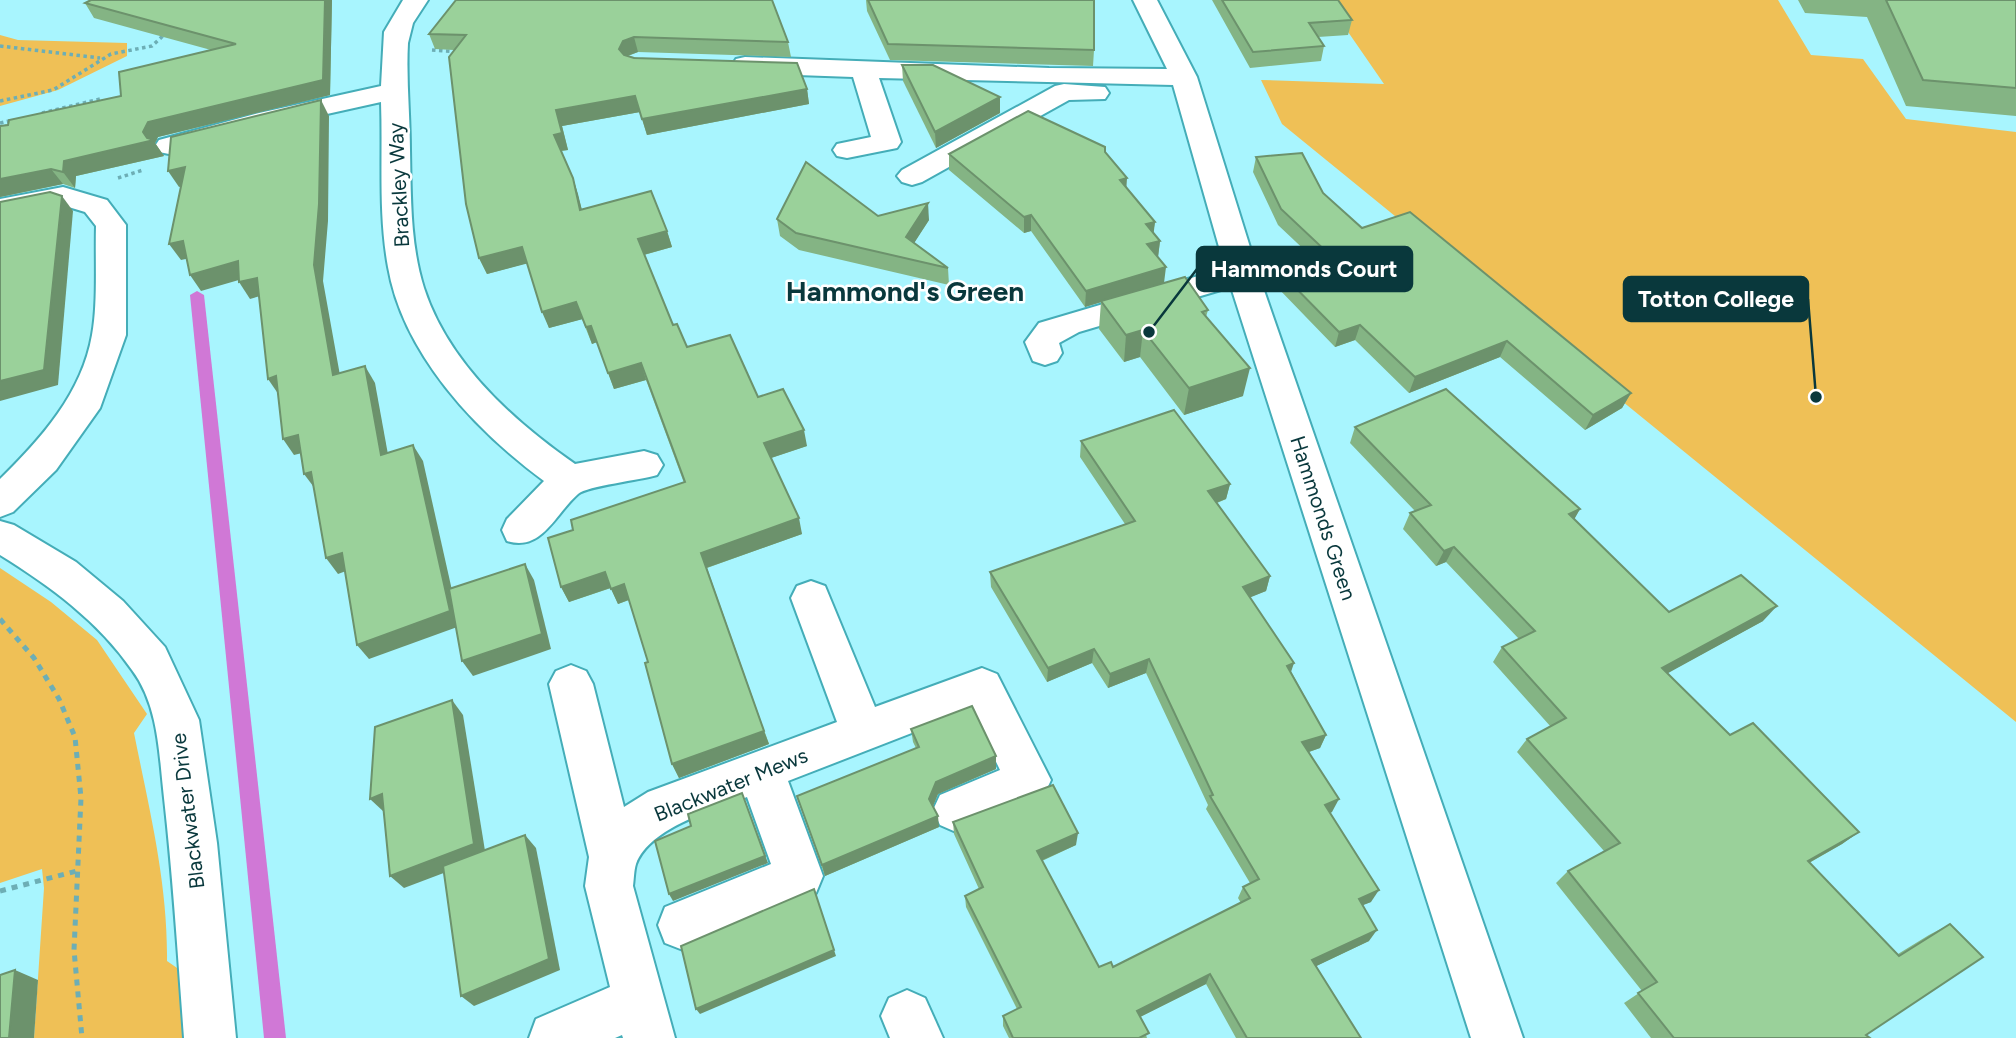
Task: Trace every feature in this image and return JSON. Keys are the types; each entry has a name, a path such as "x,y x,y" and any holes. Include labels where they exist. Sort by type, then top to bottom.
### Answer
{"street":[{"name":"Brackley Way","path":"416,0 398,30 396,48 398,226 408,287 425,329 458,375 502,428 569,479"},
{"name":"Hammonds Green","path":"1145,0 1186,86 1242,273 1497,1038"},
{"path":"718,65 1049,76 1186,86"},
{"path":"847,150 887,142 863,68"},
{"path":"912,176 1064,92 1186,86"},
{"path":"169,146 259,121 395,91"},
{"path":"0,208 63,196 96,206 111,225 109,335 88,399 43,460 0,502"},
{"path":"1045,353 1042,342 1051,331 1067,324 1242,273"},
{"path":"521,530 569,479 644,465"},
{"name":"Blackwater Drive","path":"0,536 62,573 108,613 150,660 177,720 193,843 210,1038"},
{"path":"811,598 863,732"},
{"path":"555,1038 643,1020 609,886 613,857 571,684"},
{"name":"Blackwater Mews","path":"613,857 632,829 664,807 982,687 1028,780 956,810"},
{"path":"683,925 799,876 761,770"}],"path":[{"path":"0,101 57,88 100,58 135,47 152,46 172,28"},
{"path":"0,47 100,58"},
{"path":"396,48 464,52"},
{"path":"37,114 100,99"},
{"path":"0,123 25,117"},
{"path":"0,619 34,658 59,699 75,737 81,798 74,950 82,1038"},
{"path":"0,891 77,871"}],"shaded area":[{"path":"1326,0 1778,0 1811,55 1863,59 1906,119 2016,132 2016,722 1282,124 1261,80 1384,84"},
{"path":"0,35 18,40 127,43 127,56 58,90 0,106"},
{"path":"0,568 51,602 97,640 147,714 134,733 161,874 167,961 190,977 193,1038 34,1038 44,888 42,869 0,883"}],"building":[{"path":"91,0 325,0 323,80 148,122 143,132 147,138 154,140 64,161 63,172 51,169 0,179 0,126 8,125 9,120 121,96 119,72 236,44 85,3"},
{"path":"456,0 772,0 788,42 634,37 623,41 619,49 624,55 634,58 797,63 807,89 642,119 635,96 556,110 562,133 554,135 573,178 580,210 651,191 667,231 638,239 673,325 677,324 687,347 730,335 758,397 783,389 804,430 764,443 799,518 701,553 764,731 672,764 645,663 648,662 624,584 611,589 605,572 561,587 548,538 573,530 571,520 685,482 641,363 608,373 591,326 586,327 576,302 542,312 522,247 479,258 466,204 449,57 466,35 429,34"},
{"path":"868,0 1094,0 1094,50 888,44"},
{"path":"1222,0 1338,0 1352,20 1309,23 1324,46 1253,52"},
{"path":"1886,0 2016,0 2016,88 1923,80"},
{"path":"902,65 933,65 1000,97 935,132"},
{"path":"321,100 319,204 314,265 333,375 365,366 381,455 413,445 450,611 357,645 342,553 326,558 311,472 304,474 298,435 283,439 276,376 268,379 257,278 239,282 238,261 190,275 183,241 169,244 185,167 168,171 171,137"},
{"path":"1028,111 1105,147 1105,152 1127,178 1120,180 1155,222 1146,224 1160,241 1147,244 1166,267 1086,291 1031,215 1024,217 949,154"},
{"path":"1302,153 1323,193 1362,228 1410,212 1631,393 1593,415 1507,341 1415,377 1360,325 1339,332 1278,270 1329,254 1281,209 1256,157"},
{"path":"806,162 878,216 928,203 906,237 948,268 796,233 777,219"},
{"path":"50,192 62,196 44,370 0,381 0,202"},
{"path":"1185,277 1208,310 1202,312 1250,368 1189,388 1143,330 1126,335 1101,301"},
{"path":"1446,389 1580,509 1569,514 1669,612 1741,575 1777,606 1662,668 1730,735 1753,723 1859,832 1808,861 1899,956 1950,924 1983,957 1866,1035 1870,1038 1674,1038 1638,993 1657,982 1568,871 1620,843 1527,739 1566,718 1502,647 1535,631 1454,547 1444,551 1410,513 1431,505 1355,427"},
{"path":"1174,410 1230,484 1208,491 1270,576 1243,587 1294,663 1287,666 1326,735 1302,742 1339,799 1325,805 1379,890 1359,899 1377,930 1312,960 1361,1038 1247,1038 1210,974 1137,1011 1149,1033 1139,1038 1013,1038 1003,1016 1021,1007 965,896 983,887 953,822 1053,785 1078,833 1037,851 1099,967 1111,962 1113,967 1250,898 1243,887 1259,879 1210,796 1213,795 1149,659 1110,674 1094,649 1048,668 990,572 1135,521 1081,441"},
{"path":"525,564 542,634 462,661 449,589"},
{"path":"452,700 474,844 390,876 382,794 370,799 375,727"},
{"path":"972,706 996,756 936,782 929,799 938,816 822,865 797,796 919,747 911,729"},
{"path":"742,793 765,856 669,894 655,841 691,826 688,814"},
{"path":"525,835 549,959 461,996 443,866"},
{"path":"814,889 834,950 696,1009 681,946"},
{"path":"15,970 9,1038 0,1038 0,975"}],"waterway":[{"path":"197,295 275,1038"}],"place":[{"name":"Hammonds Court","path":"1149,332"},
{"name":"Totton College","path":"1816,397"}],"district":[{"name":"Hammond's Green","path":"905,291"}]}
